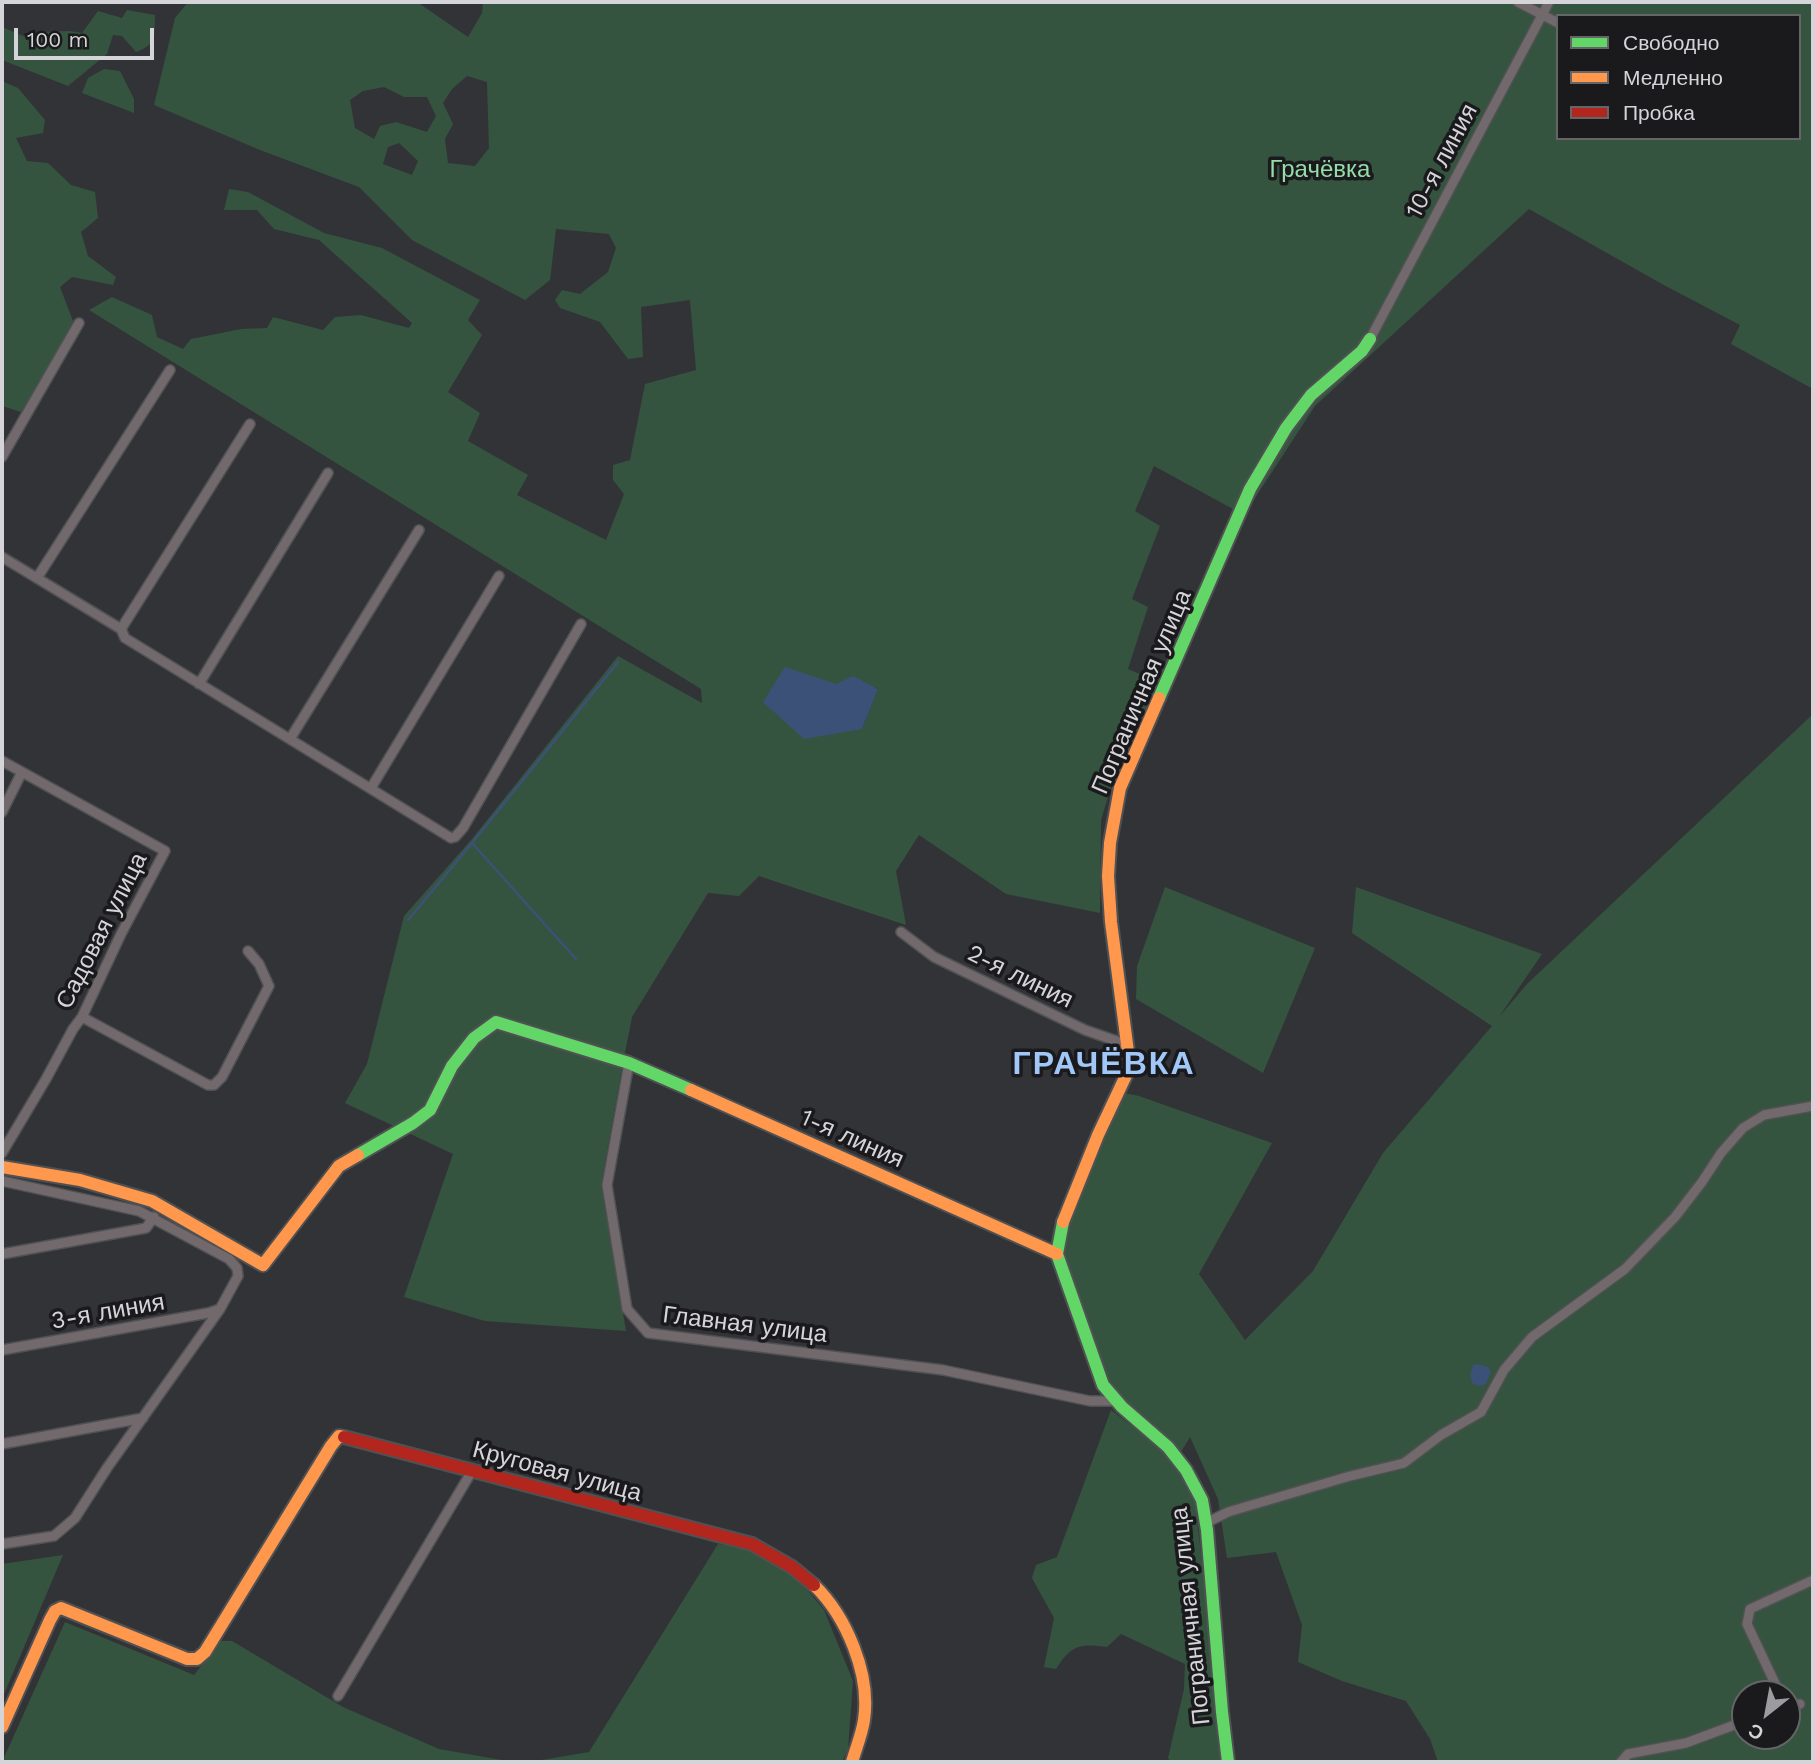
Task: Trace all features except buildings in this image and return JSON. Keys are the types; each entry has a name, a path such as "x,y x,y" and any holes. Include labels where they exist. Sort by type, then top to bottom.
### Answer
{"street":[{"path":"1517,2 1556,22"},
{"name":"10-я линия","path":"1370,339 1549,2"},
{"path":"2,457 79,323"},
{"name":"Пограничная улица","path":"1228,1762 1222,1716 1217,1620 1203,1503 1196,1484 1178,1457 1114,1401 1103,1385 1057,1254 1058,1239 1064,1214 1130,1067 1111,922 1108,876 1115,809 1127,770 1251,489 1286,428 1311,395 1362,351 1370,339"},
{"path":"37,578 170,370"},
{"path":"121,629 250,424"},
{"path":"199,684 328,473"},
{"path":"290,739 419,530"},
{"path":"2,557 121,629 125,638 371,788 446,837 456,837 581,624"},
{"path":"371,788 499,576"},
{"name":"Садовая улица","path":"2,761 165,851 121,934 82,1017 73,1028 2,1153"},
{"path":"2,812 22,772"},
{"name":"2-я линия","path":"901,932 934,957 1085,1030 1128,1045"},
{"path":"82,1017 208,1085 214,1085 222,1077 269,986 259,964 248,951"},
{"name":"1-я линия","path":"2,1167 80,1180 152,1201 263,1265 340,1166 430,1110 452,1066 474,1038 496,1022 629,1063 1057,1254"},
{"name":"Главная улица","path":"629,1063 607,1185 627,1309 648,1333 943,1370 1090,1401 1114,1401"},
{"path":"1206,1523 1228,1511 1404,1463 1441,1435 1481,1412 1504,1370 1532,1336 1626,1269 1675,1217 1721,1153 1743,1128 1764,1115 1813,1106"},
{"path":"2,1181 139,1211 154,1217 229,1259 237,1268 239,1276 220,1309 107,1468 75,1518 54,1536 2,1544"},
{"path":"2,1254 146,1228 154,1217"},
{"name":"3-я линия","path":"2,1350 220,1309"},
{"path":"2,1444 143,1418"},
{"name":"Круговая улица","path":"2,1727 50,1620 55,1611 61,1608 187,1659 197,1659 205,1652 339,1436 752,1544 784,1559 810,1579 829,1599 856,1649 862,1679 864,1718 852,1762"},
{"path":"338,1696 472,1471"},
{"path":"1773,1680 1746,1624 1749,1609 1813,1580"},
{"path":"1621,1762 1628,1754 1686,1743 1731,1726"}],"green space":[{"name":"Грачёвка","path":"188,2 417,2 468,37 482,13 483,2 1813,2 1813,389 1731,344 1740,325 1529,209 1315,406 1244,515 1154,466 1135,511 1160,526 1132,599 1148,607 1128,669 1158,682 1115,774 1101,820 1100,913 1006,894 919,835 896,871 906,925 759,876 739,896 708,893 632,1017 621,1073 601,1185 626,1331 485,1321 404,1297 453,1154 345,1103 367,1064 404,916 472,839 618,656 702,703 701,689 89,310 112,297 152,315 157,337 183,349 191,339 241,329 267,328 273,317 323,330 335,317 361,315 409,328 412,323 319,240 274,229 257,210 224,210 229,189 248,192 324,233 382,248 480,300 468,320 482,335 448,392 480,413 468,441 528,475 517,495 606,540 624,494 613,480 613,465 630,460 645,384 696,370 690,300 641,307 643,357 628,359 600,322 560,308 555,300 562,290 580,294 608,272 616,248 609,234 556,229 550,280 525,300 412,240 359,187 260,150 154,105 175,18","holes":["467,76 487,82 489,148 475,166 448,163 445,139 453,124 443,103 452,89","384,87 404,97 427,97 436,116 427,132 396,122 380,126 374,139 355,128 350,100 363,91","399,143 418,161 412,175 383,164 388,147","836,684 878,688 862,729"]},
{"path":"127,10 155,15 153,38 148,46 136,52 122,36 113,35 107,54 68,86 2,60 2,27 35,41 41,32 82,33 98,11 122,18"},
{"path":"104,69 120,71 134,99 134,113 82,93 88,78"},
{"path":"2,81 18,88 45,120 43,133 16,138 27,161 48,163 71,185 95,192 98,218 81,232 88,256 116,277 113,285 72,277 60,287 73,321 60,348 21,412 2,406"},
{"path":"1813,714 1813,1762 1438,1762 1430,1739 1406,1701 1342,1681 1298,1662 1302,1625 1276,1552 1227,1558 1218,1499 1190,1437 1178,1457 1114,1401 1057,1254 1118,1092 1139,1096 1272,1143 1199,1274 1245,1340 1313,1271 1383,1153 1492,1026 1352,933 1356,887 1542,954 1499,1017 1527,984"},
{"path":"1165,887 1315,948 1263,1073 1136,999 1137,966"},
{"path":"1111,1410 1167,1453 1195,1500 1221,1762 1171,1762 1168,1758 1184,1689 1185,1664 1121,1634 1107,1647 1077,1647 1066,1655 1056,1669 1044,1667 1054,1618 1032,1578 1036,1565 1057,1557"},
{"path":"718,1544 753,1550 788,1567 824,1610 853,1681 848,1749 842,1762 530,1762 589,1752"},
{"path":"63,1555 2,1699 2,1564"},
{"path":"65,1622 194,1675 221,1641 232,1641 343,1707 439,1749 513,1762 2,1762"}],"water":[{"path":"785,667 836,684 853,676 878,689 862,729 804,739 763,702"},
{"path":"1473,1365 1488,1367 1491,1372 1486,1384 1480,1386 1473,1384 1470,1376"}],"waterway":[{"path":"576,959 472,843 618,662"},
{"path":"408,920 472,843"}],"traffic: fast":[{"path":"1159,698 1250,489 1286,428 1311,395 1362,351 1370,339"},
{"path":"358,1155 430,1110 452,1066 474,1038 496,1022 629,1063 691,1090"},
{"path":"1063,1222 1057,1254 1103,1385 1122,1407 1168,1447 1186,1470 1202,1500 1228,1762"}],"traffic: slow":[{"path":"1063,1222 1098,1135 1130,1067 1111,922 1108,876 1110,843 1120,788 1159,698"},
{"path":"691,1090 1057,1254"},
{"path":"2,1167 80,1180 152,1201 263,1265 339,1166 358,1155"},
{"path":"2,1727 50,1620 55,1611 61,1608 187,1659 197,1659 205,1652 331,1446 339,1436 344,1437"},
{"path":"814,1585 846,1629 860,1665 864,1684 864,1720 852,1762"}],"traffic: jam":[{"path":"344,1437 752,1544 792,1567 814,1585"}],"district":[{"name":"ГРАЧЁВКА","path":"1104,1065"}]}
